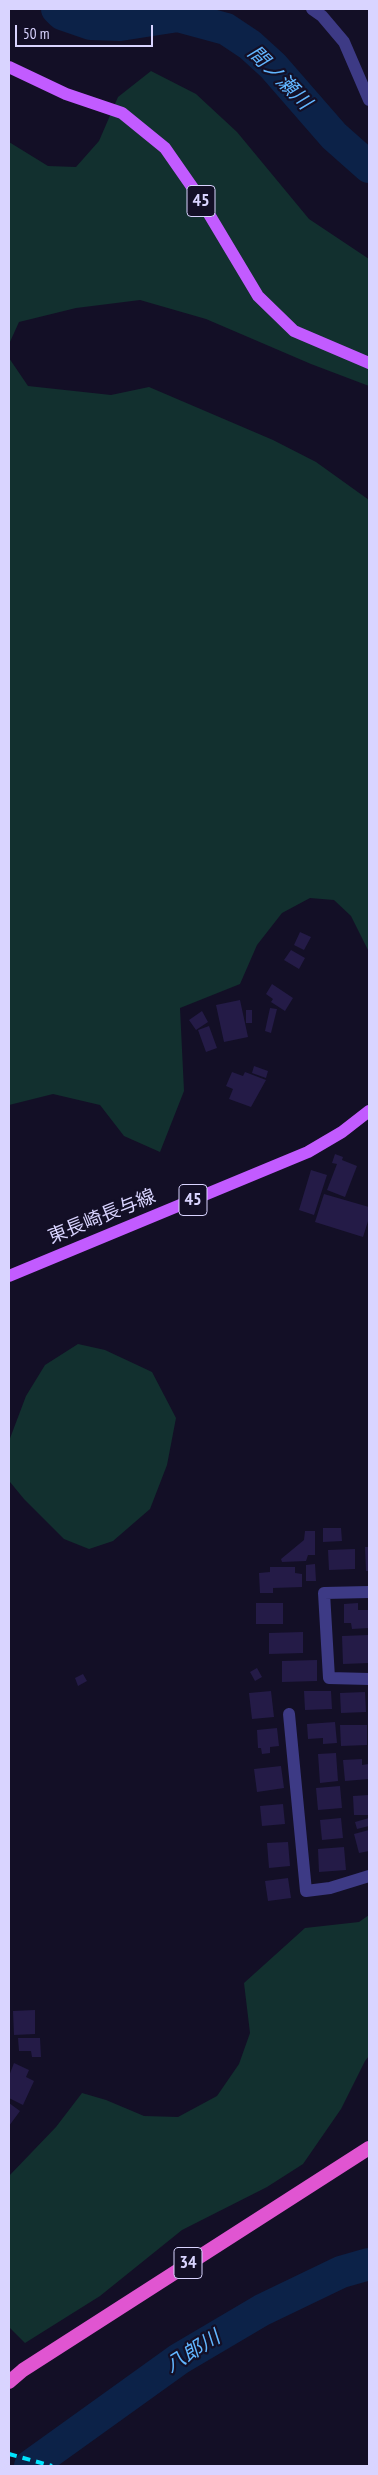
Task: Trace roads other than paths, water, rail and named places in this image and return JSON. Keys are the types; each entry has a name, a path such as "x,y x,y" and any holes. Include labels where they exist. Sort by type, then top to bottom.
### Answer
{"highway":[{"name":"34","path":"9,2382 23,2370 369,2148"}],"main road":[{"name":"45","path":"9,67 66,94 122,113 165,148 197,194 258,296 294,331 369,363"},
{"name":"東長崎長与線","path":"9,1276 308,1152 342,1132 369,1111"}],"street":[{"path":"312,9 322,16 344,42 369,100"},
{"path":"369,1592 324,1593 329,1678 369,1678"},
{"path":"289,1714 306,1891 330,1888 369,1876"}],"waterway":[{"name":"間ノ瀬川","path":"57,9 62,14 91,24 120,25 178,16 226,29 250,45 273,66 334,136 369,167"},
{"name":"八郎川","path":"30,2466 179,2359 262,2310 341,2272 369,2264"}],"railway":[{"path":"9,2454 52,2466"}]}
